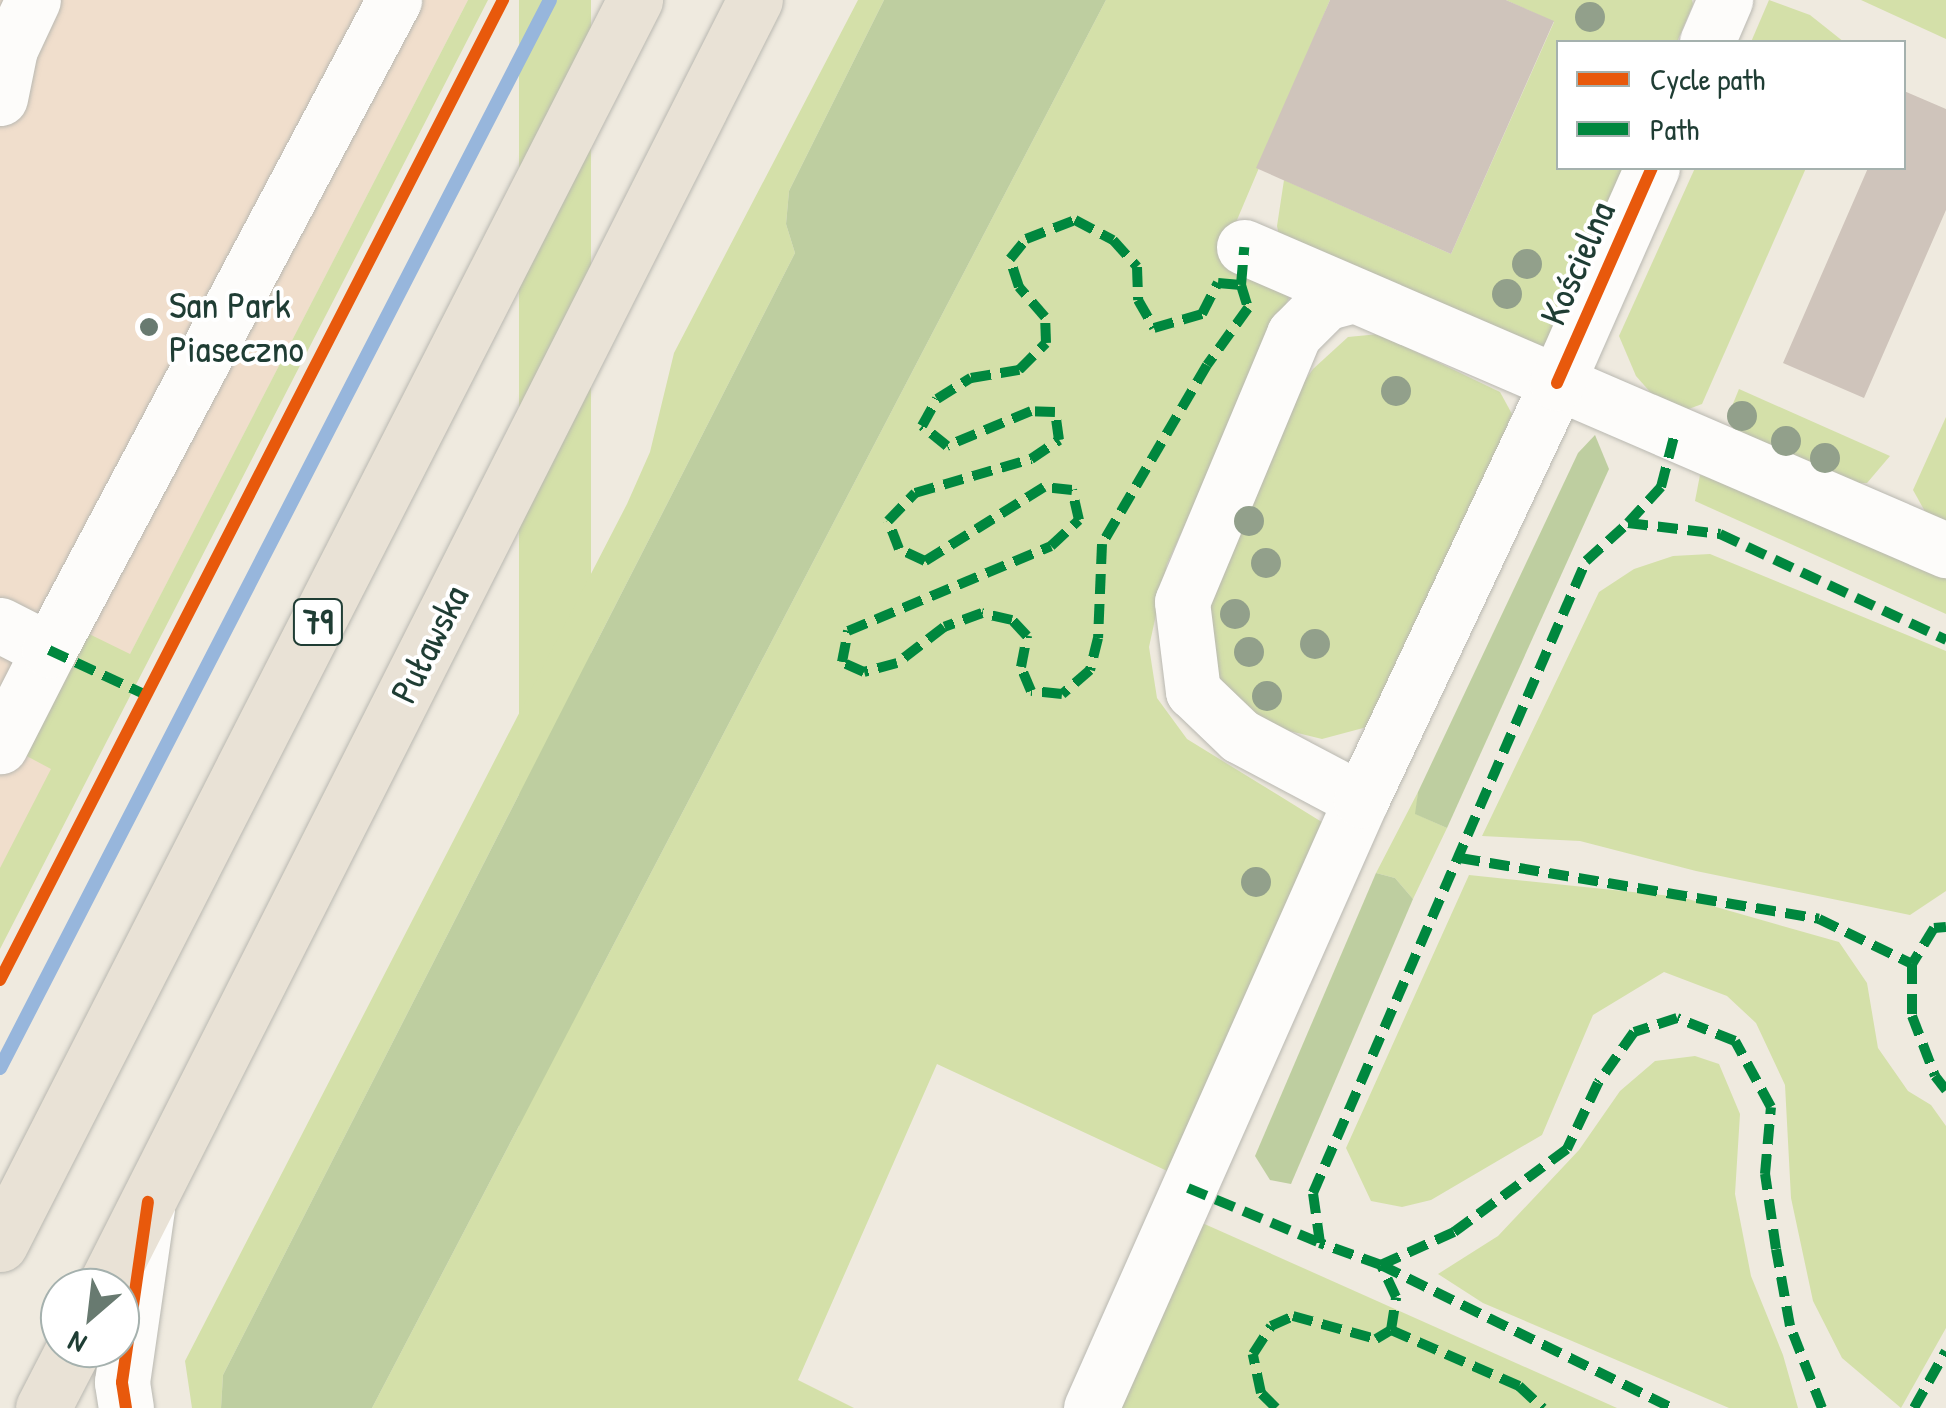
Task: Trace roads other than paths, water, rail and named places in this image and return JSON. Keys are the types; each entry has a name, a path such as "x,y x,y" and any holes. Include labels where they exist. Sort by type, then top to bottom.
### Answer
{"main road":[{"name":"79","path":"0,1244 635,0"},
{"name":"Puławska","path":"114,1268 754,0"},
{"path":"43,1408 64,1368"}],"street":[{"path":"0,98 10,49 32,0"},
{"path":"0,746 394,0"},
{"path":"1708,40 1726,0"},
{"name":"Kościelna","path":"1091,1408 1361,800 1557,383 1651,170"},
{"path":"1244,247 1946,550"},
{"path":"1354,296 1325,303 1294,334 1182,602 1193,692 1240,736 1361,800"},
{"path":"0,625 49,650"},
{"path":"126,1408 122,1382 148,1202"}],"waterway":[{"path":"0,1068 550,0"}],"place":[{"name":"San Park Piaseczno","path":"149,327"}]}
